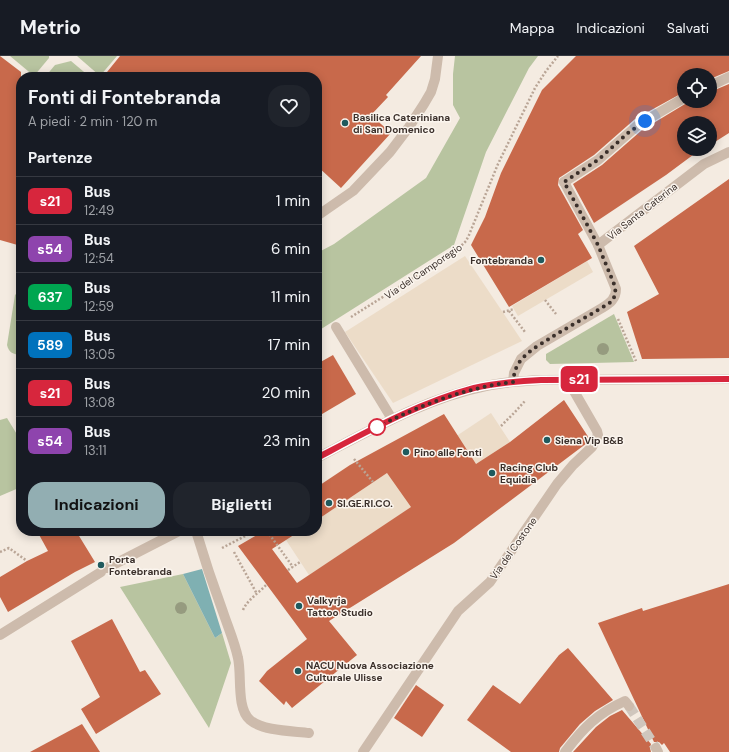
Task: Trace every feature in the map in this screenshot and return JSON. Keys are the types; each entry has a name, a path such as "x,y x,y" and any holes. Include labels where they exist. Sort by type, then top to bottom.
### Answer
{"street":[{"path":"322,212 352,191 390,152 409,127 431,92 435,79 438,56"},
{"path":"717,83 729,78"},
{"path":"598,245 564,182 598,160 638,125 677,102"},
{"name":"Via Santa Caterina","path":"611,302 616,294 616,289 598,245 704,164 729,152"},
{"path":"513,382 514,372 521,359 537,346 611,302"},
{"path":"336,327 392,419"},
{"path":"322,455 392,419 443,398 480,387 513,382 567,379 729,379"},
{"name":"Via del Costone","path":"363,752 458,611 490,582 558,484 573,465 592,447 596,441 598,435 597,431 567,379"},
{"path":"0,635 104,570 169,536"},
{"path":"197,536 238,658 241,694 243,708 246,714 254,722 267,727 310,733"},
{"path":"565,752 578,735 606,710 625,701 629,706"}],"path":[{"name":"Via del Camporegio","path":"336,327 398,289 456,250 466,240 498,164 522,113 540,80 558,56"},
{"path":"611,302 643,378"},
{"path":"502,312 514,310"},
{"path":"509,311 537,346"},
{"path":"500,426 523,404 541,380"},
{"path":"342,445 373,482"},
{"path":"204,558 246,536"},
{"path":"271,536 293,567"},
{"path":"0,552 9,548 27,561"},
{"path":"234,552 258,594"},
{"path":"288,570 300,562"}],"green space":[{"path":"10,56 49,56 37,72 29,72"},
{"path":"77,56 117,56 103,72 95,72"},
{"path":"455,56 538,56 529,68 486,152 454,245 322,328 322,250 334,244 426,178 460,118 453,105 453,74"},
{"path":"71,61 84,72 49,72 55,65"},
{"path":"16,294 16,354 9,350 7,345"},
{"path":"614,314 634,362 550,364 546,360 546,354"},
{"path":"7,418 16,433 16,489 0,496 0,420"},
{"path":"183,574 215,638 222,633 231,663 209,728 120,587"}],"shaded area":[{"path":"465,256 522,341 393,403 345,332"},
{"path":"587,261 593,272 518,316 512,306"},
{"path":"491,413 510,442 309,575 286,540 292,536 322,536 322,517 387,473 392,479"}],"water":[{"path":"202,569 222,633 215,638 183,574"}],"building":[{"path":"0,56 21,72 16,72 16,245 0,240"},
{"name":"Basilica Cateriniana di San Domenico","path":"120,56 421,56 386,95 388,97 371,115 391,133 341,188 322,171 322,72 107,72"},
{"path":"576,56 729,56 729,71 717,76 717,68 677,68 677,96 635,119 594,155 559,178 558,185 583,230 578,234 592,258 509,307 471,245 485,217 501,173 542,90"},
{"path":"729,84 729,133 717,141 717,116 677,116 677,156 692,156 594,223 573,184 602,165 642,130 678,108 717,108 717,89"},
{"path":"729,179 729,358 642,359 627,312 659,294 634,246"},
{"path":"333,355 356,394 322,414 322,361"},
{"path":"564,400 589,438 587,443 454,543 329,621 357,655 292,708 286,701 284,705 259,681 267,671 307,639 238,546 255,536 292,536 272,549 297,583 411,507 387,473 322,517 322,484 350,465 444,414 476,464 510,442"},
{"path":"40,536 79,536 95,562 75,572 8,612 0,597 0,577 27,561 48,551"},
{"path":"729,584 729,752 670,752 664,743 662,745 659,742 654,742 598,623 642,608 643,611"},
{"path":"112,619 140,672 145,670 161,694 96,734 81,709 100,697 71,641"},
{"path":"568,648 613,700 595,711 580,724 560,748 559,752 511,752 467,720 493,685 520,704 559,655"},
{"path":"416,685 444,705 422,737 394,718"},
{"path":"622,710 651,744 651,752 573,752 596,727 610,716"},
{"path":"82,724 100,752 30,752"}],"tunnel":[{"path":"629,706 656,748"}],"bus line":[{"name":"s21","path":"322,455 392,419 428,403 474,388 513,382 541,380 729,379"}],"place":[{"name":"Basilica Cateriniana di San Domenico","path":"345,123"},
{"name":"Fontebranda","path":"541,260"},
{"name":"Siena Vip B&B","path":"547,440"},
{"name":"Pino alle Fonti","path":"406,452"},
{"name":"Racing Club Equidia","path":"492,473"},
{"name":"SI.GE.RI.CO.","path":"329,503"},
{"name":"Porta Fontebranda","path":"101,565"},
{"name":"Valkyrja Tattoo Studio","path":"299,606"},
{"name":"NACU Nuova Associazione Culturale Ulisse","path":"298,671"}],"route":[{"path":"377,427 428,403 443,398 474,388 513,382 514,372 517,366 521,359 529,352 578,321 602,308 614,299 616,289 598,245 564,182 598,160 628,133 645,121"}]}
